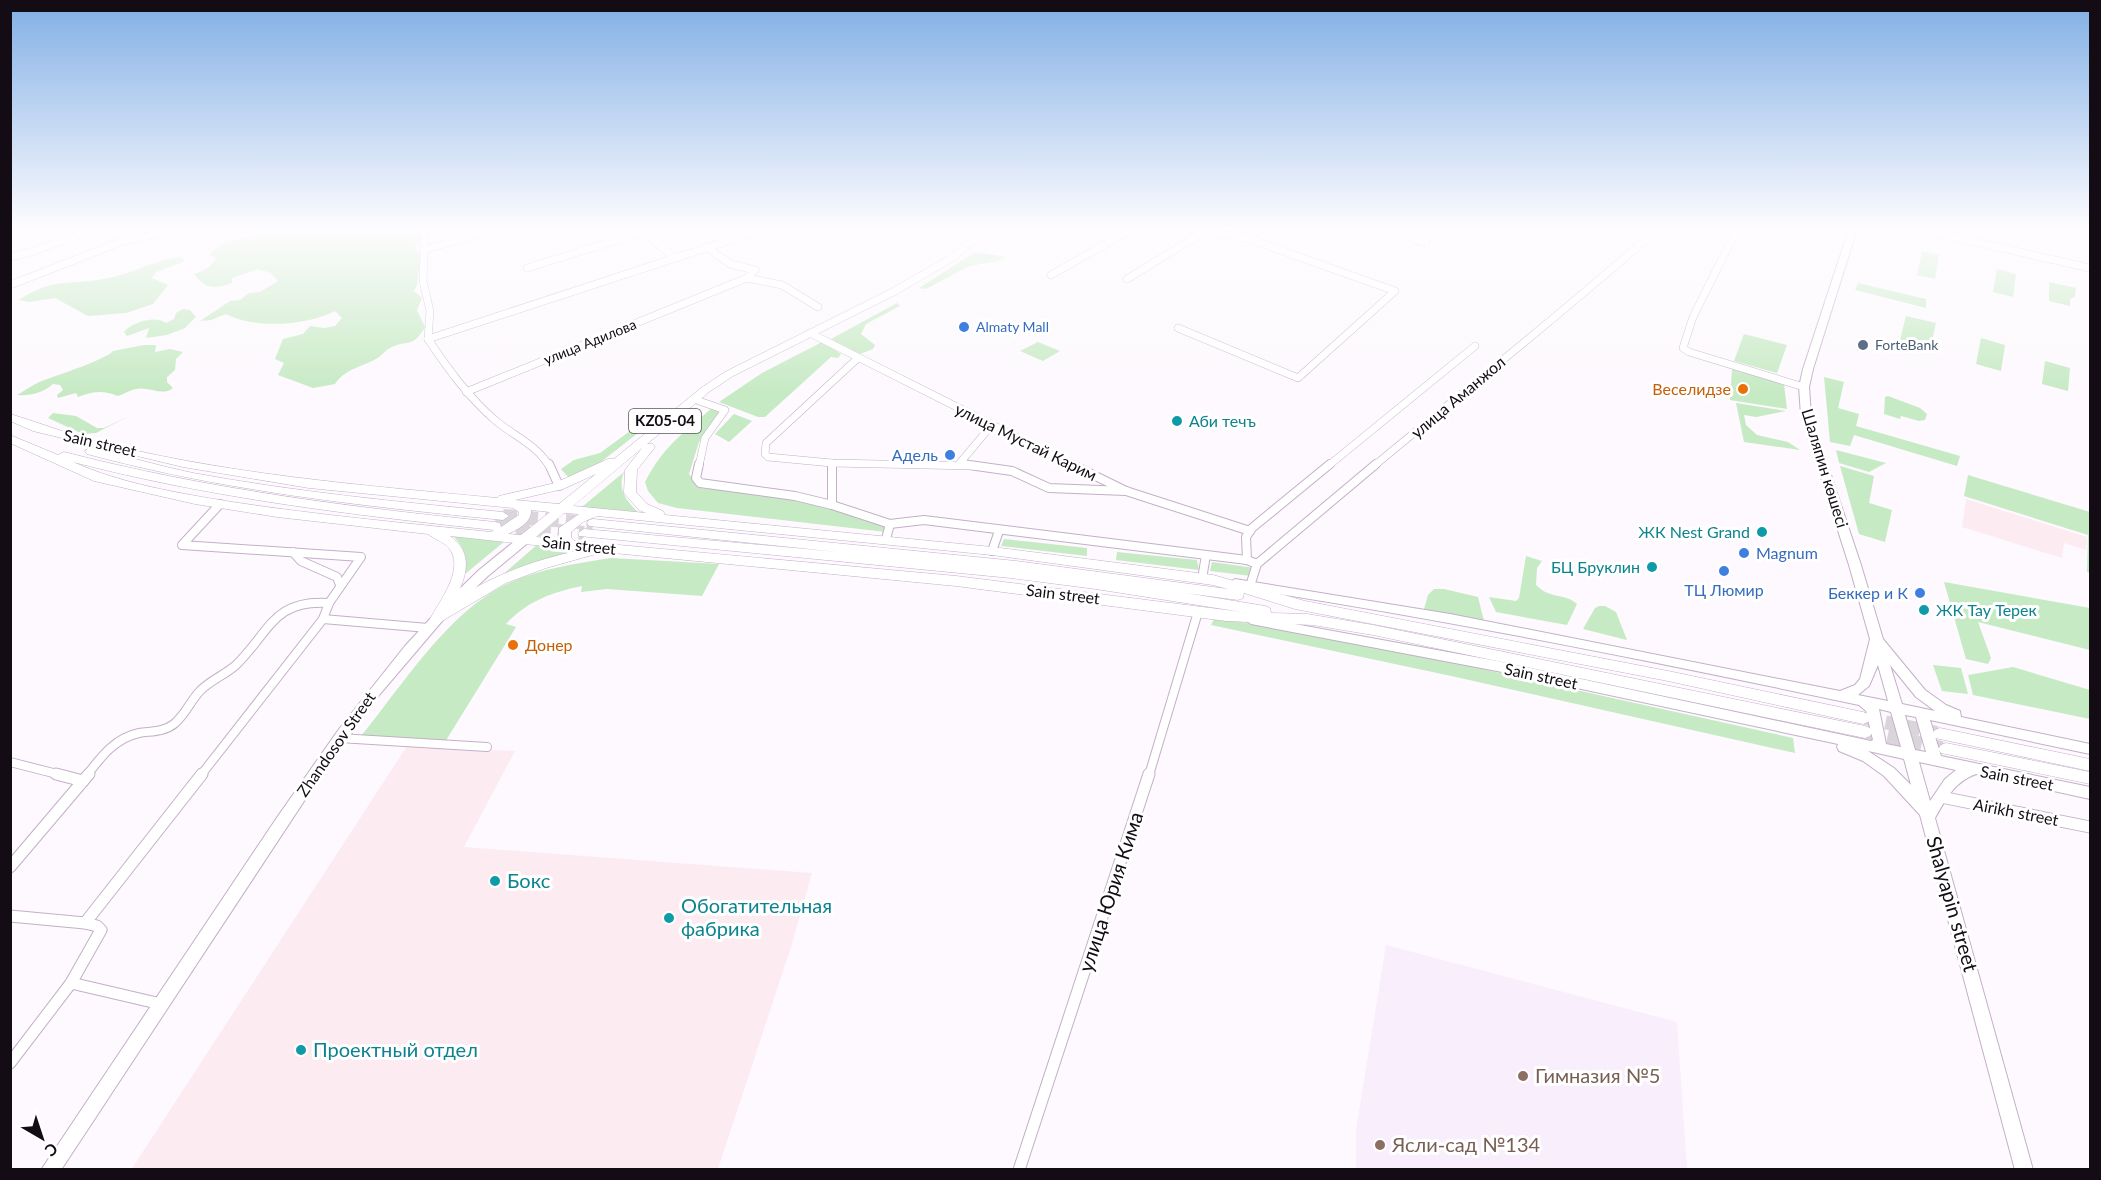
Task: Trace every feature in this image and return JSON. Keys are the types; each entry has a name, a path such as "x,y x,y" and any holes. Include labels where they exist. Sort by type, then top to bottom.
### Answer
{"main road":[{"name":"KZ05-04","path":"628,455 660,426 729,374 907,284"},
{"name":"Шаляпин көшесі","path":"1834,284 1813,348 1804,387 1806,415 1876,639"},
{"name":"KZ05-04","path":"663,431 699,402 774,352"},
{"name":"Sain street","path":"10,417 75,446 123,461 229,483 496,526 525,540 817,567 1057,593 1226,616 1497,666 1910,755 1940,748 2091,765"},
{"name":"Sain street","path":"30,425 86,442 239,473 309,484 563,510 591,523 1220,603 1864,725 1668,676 1302,605 1119,577 1016,565 591,523"},
{"name":"Zhandosov Street","path":"50,1170 339,738 379,683 433,623 473,584 628,455 663,431"},
{"path":"663,431 631,470 630,493 643,507 654,513 678,519"},
{"name":"Sain street","path":"10,438 98,478 220,504 423,529 496,526"},
{"name":"Sain street","path":"30,446 111,470 218,492 287,503 496,526"},
{"path":"465,501 512,498 559,486 628,455"},
{"path":"496,526 507,530 525,516 526,512 518,506"},
{"path":"572,545 565,539 564,531 579,519 591,523"},
{"name":"Sain street","path":"591,523 678,519 992,550 1302,591 1560,639 2091,749"},
{"path":"423,529 449,541 456,548 460,562 460,574 455,587 433,623"},
{"path":"433,623 487,587 506,578 583,554 624,550"},
{"path":"1016,565 1090,564"},
{"path":"1000,574 1057,593"},
{"path":"1208,579 1302,605"},
{"path":"1226,616 1314,620"},
{"path":"1838,696 1858,690 1867,680 1876,639"},
{"path":"1876,639 1921,696 1943,710 1989,728"},
{"name":"Shalyapin street","path":"1876,639 1928,818 2024,1170"},
{"path":"1863,701 1872,708 1880,742 1872,747"},
{"path":"1921,713 1940,748"},
{"path":"1797,732 1870,758 1893,775 1915,799 1928,818 1952,778 1959,773 1973,769"},
{"name":"Sain street","path":"1940,748 1973,769 2091,793"},
{"name":"Sain street","path":"1940,748 2091,778"}],"street":[{"path":"424,284 430,311 428,339 451,374 466,392 498,422 524,438 546,459 559,486"},
{"path":"428,339 593,284"},
{"name":"улица Адилова","path":"466,392 732,284"},
{"path":"777,284 818,307"},
{"path":"1178,328 1298,378 1395,291 1376,284"},
{"name":"улица Аманжол","path":"1257,564 1595,284"},
{"path":"1709,284 1693,317 1683,348 1689,352 1804,387"},
{"name":"улица Мустай Карим","path":"810,333 991,426 1126,491 1250,531"},
{"path":"1247,560 1246,537 1250,531 1475,346"},
{"path":"858,358 766,443 765,453 768,457 832,463 959,464 1012,471 1049,488 1126,491"},
{"path":"699,402 724,411 705,438 696,478 700,483 760,489 832,505 890,524 924,520 1247,560 1257,564 1250,585"},
{"path":"959,464 991,426"},
{"path":"832,463 832,505"},
{"path":"85,923 323,619 340,585 361,557 182,545 220,504"},
{"path":"886,539 890,524"},
{"path":"992,550 999,531"},
{"path":"293,552 301,561 337,577 340,585"},
{"path":"1206,555 1208,579"},
{"path":"10,867 115,743 131,735 163,730 176,722 201,690 235,666 274,619 286,609 312,600 329,603"},
{"name":"улица Юрия Кима","path":"1019,1170 1123,859 1184,668 1198,612"},
{"path":"323,619 433,623"},
{"path":"339,738 487,747"},
{"path":"10,762 83,781"},
{"name":"Airikh street","path":"1941,797 2091,827"},
{"path":"10,916 85,923 98,926 101,930 71,983 10,1063"},
{"path":"71,983 161,1004"}],"shaded area":[{"path":"1966,499 2087,537 2086,550 2064,543 2062,558 1962,527"},
{"path":"407,746 515,751 464,847 812,873 791,947 718,1169 131,1170"},
{"name":"Гимназия №5","path":"1386,945 1677,1022 1687,1169 1356,1169 1356,1130"}],"green space":[{"path":"204,284 229,284 216,287"},
{"path":"273,284 417,284 414,291 422,298 417,310 425,327 413,341 390,348 379,357 344,374 335,384 313,388 278,375 284,363 275,359 283,339 303,334 310,326 324,328 335,326 342,318 335,311 310,320 280,324 251,322 226,314 211,320 200,321 230,301 240,300 249,293 260,292"},
{"path":"925,284 935,284 926,289 919,288"},
{"path":"1858,284 1863,284 1926,299 1926,308 1855,290"},
{"path":"1994,284 2015,284 2013,297 1993,292"},
{"path":"2049,284 2076,288 2075,297 2070,299 2070,306 2049,301"},
{"path":"51,285 168,285 153,304 126,313 88,316 55,298 29,302 19,300"},
{"path":"897,303 900,306 866,324 861,334 875,345 873,349 860,354 831,339"},
{"path":"183,309 190,310 196,317 185,328 167,335 146,338 149,328 127,336 124,332 144,321 156,320 166,323 174,319 176,313"},
{"path":"1906,316 1936,323 1929,352 1899,344"},
{"path":"1744,334 1787,345 1777,373 1734,361"},
{"path":"1981,338 2005,345 2001,371 1976,364"},
{"path":"822,342 841,354 838,358 831,357 765,417 758,417 719,402 762,373"},
{"path":"1038,342 1060,351 1043,361 1020,351"},
{"path":"156,345 155,352 170,349 183,352 176,359 175,370 167,377 167,382 173,388 169,391 141,388 118,396 98,392 78,397 76,393 58,398 57,395 63,390 60,385 53,384 36,393 17,395 39,382 91,363 113,351"},
{"path":"2045,361 2070,368 2068,391 2042,384"},
{"path":"1732,369 1784,384 1787,409 1730,400"},
{"path":"1824,377 1844,382 1838,408 1859,414 1856,426 1960,456 1957,466 1854,435 1850,446 1830,442"},
{"path":"1888,396 1920,408 1927,414 1925,420 1919,421 1901,416 1900,419 1884,414 1885,397"},
{"path":"1736,403 1786,411 1756,417 1744,415 1746,425 1757,435 1788,442 1800,450 1744,442"},
{"path":"712,408 719,412 699,442 689,474 700,488 749,493 840,511 887,525 886,532 677,508 658,503 648,491 645,482 659,459 674,441"},
{"path":"53,413 76,416 97,428 104,428 131,415 96,433 83,434 48,418"},
{"path":"734,414 752,421 729,442 715,434"},
{"path":"641,423 647,426 593,468 570,479 561,469 574,460 600,453"},
{"path":"1836,450 1886,463 1869,472 1839,463"},
{"path":"1840,466 1874,476 1869,503 1892,510 1885,542 1859,534"},
{"path":"624,472 622,489 638,512 582,507"},
{"path":"1968,475 2090,512 2090,573 2087,572 2088,535 1964,496"},
{"path":"453,536 505,541 465,574 464,554"},
{"path":"1004,539 1087,548 1087,556 1001,546"},
{"path":"538,544 589,549 500,577"},
{"path":"1117,552 1197,560 1199,570 1116,560"},
{"path":"1526,556 1542,561 1537,568 1536,585 1547,593 1568,598 1577,604 1567,625 1496,612 1489,597 1516,601 1519,598"},
{"path":"611,558 719,564 702,596 607,589 581,592 582,586 540,599 522,610 506,624 516,627 445,742 361,736 423,656 477,602 510,582 524,577 552,569"},
{"path":"1212,562 1255,568 1252,576 1210,571"},
{"path":"1944,582 2090,608 2090,650 1978,622 1991,658 1988,664 1966,659"},
{"path":"1434,589 1478,597 1484,621 1424,609 1428,595"},
{"path":"1605,606 1616,612 1627,640 1583,629 1595,608"},
{"path":"1215,617 1450,662 1793,738 1795,753 1211,625"},
{"path":"1933,665 1961,668 1968,694 1942,691"},
{"path":"2013,667 2090,690 2090,719 1973,695 1968,675"}],"tunnel":[{"path":"503,516 593,523"},
{"path":"495,526 584,533"},
{"path":"1865,718 1937,733"},
{"path":"1867,732 1942,748"}],"place":[{"name":"Almaty Mall","path":"964,327"},
{"name":"ForteBank","path":"1863,345"},
{"name":"Веселидзе","path":"1743,389"},
{"name":"Аби течъ","path":"1177,421"},
{"name":"Адель","path":"950,455"},
{"name":"ЖК Nest Grand","path":"1762,532"},
{"name":"Magnum","path":"1744,553"},
{"name":"БЦ Бруклин","path":"1652,567"},
{"name":"ТЦ Люмир","path":"1724,571"},
{"name":"Беккер и К","path":"1920,593"},
{"name":"ЖК Тау Терек","path":"1924,610"},
{"name":"Донер","path":"513,645"},
{"name":"Бокс","path":"495,881"},
{"name":"Обогатительная фабрика","path":"669,918"},
{"name":"Проектный отдел","path":"301,1050"},
{"name":"Гимназия №5","path":"1523,1076"},
{"name":"Ясли-сад №134","path":"1380,1145"}]}
